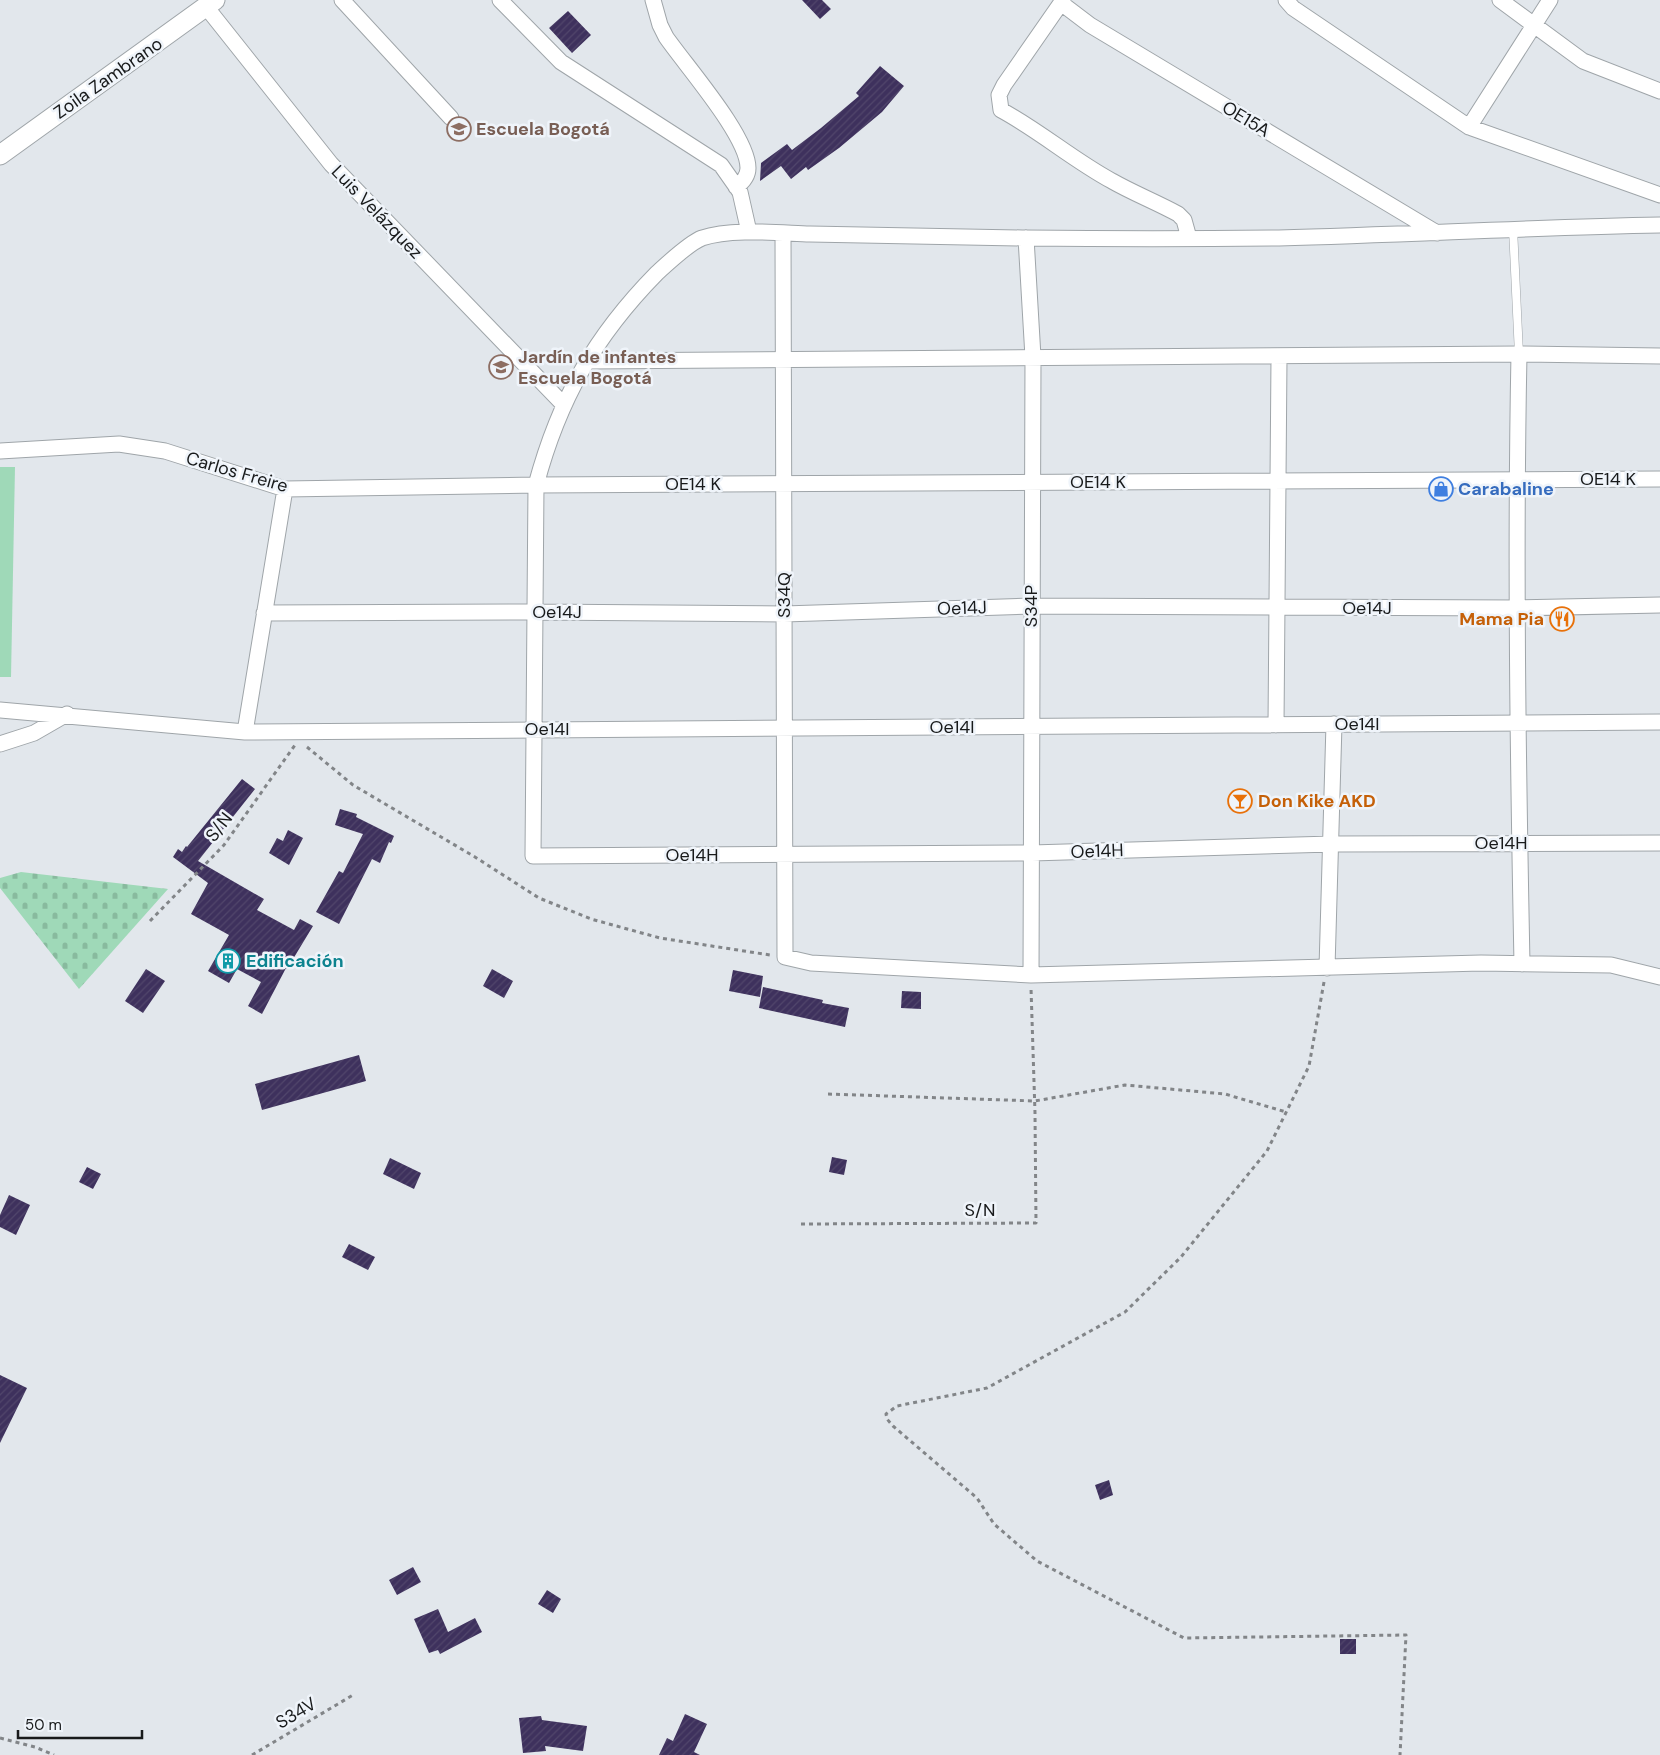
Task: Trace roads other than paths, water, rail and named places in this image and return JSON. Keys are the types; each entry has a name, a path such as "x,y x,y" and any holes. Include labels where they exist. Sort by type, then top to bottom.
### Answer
{"street":[{"path":"342,0 451,118"},
{"path":"500,0 560,62 721,165 740,192 749,232"},
{"path":"653,0 660,25 666,37 739,141 748,167 745,178 736,187"},
{"path":"1286,0 1293,8 1469,127 1660,195"},
{"path":"1500,0 1583,60 1660,90"},
{"path":"1469,127 1550,0"},
{"path":"1062,2 1004,85 999,95 1001,110 1033,128 1059,148 1112,182 1178,214 1184,220 1189,238"},
{"name":"OE15A","path":"1062,2 1090,26 1437,233"},
{"name":"Zoila Zambrano","path":"0,155 211,4"},
{"name":"Luis Velázquez","path":"211,4 331,164 563,404"},
{"path":"534,730 536,485 547,441 563,404 587,361 609,328 637,294 668,262 701,238 749,232 1026,238 1277,238 1437,233 1513,228 1660,225"},
{"name":"S34Q","path":"783,233 785,957 811,963 1031,975"},
{"name":"S34P","path":"1026,238 1033,357 1030,606 1033,726 1031,975"},
{"path":"587,361 1033,357 1279,358 1519,354 1660,356"},
{"path":"1519,354 1516,480 1519,723 1518,843 1522,964"},
{"path":"1276,725 1279,358"},
{"name":"Carlos Freire","path":"0,451 119,444 165,451 285,489 536,485"},
{"name":"OE14 K","path":"536,485 1660,479"},
{"path":"245,732 285,489"},
{"name":"Oe14J","path":"264,613 535,612 784,614 1030,606 1518,608 1660,605"},
{"name":"Oe14I","path":"0,710 67,714 293,736 534,730 1660,722"},
{"path":"0,744 34,733 67,714"},
{"path":"1327,968 1334,724"},
{"name":"Oe14H","path":"534,730 533,856 1032,853 1332,844 1660,843"},
{"path":"1031,975 1522,964 1660,966"},
{"path":"1611,965 1660,977"}],"lane":[{"path":"1513,228 1519,354"}],"place":[{"name":"Escuela Bogotá","path":"459,129"},
{"name":"Jardín de infantes Escuela Bogotá","path":"501,367"},
{"name":"Carabaline","path":"1441,489"},
{"name":"Mama Pia","path":"1562,619"},
{"name":"Don Kike AKD","path":"1240,801"},
{"name":"Edificación","path":"228,961"}]}
